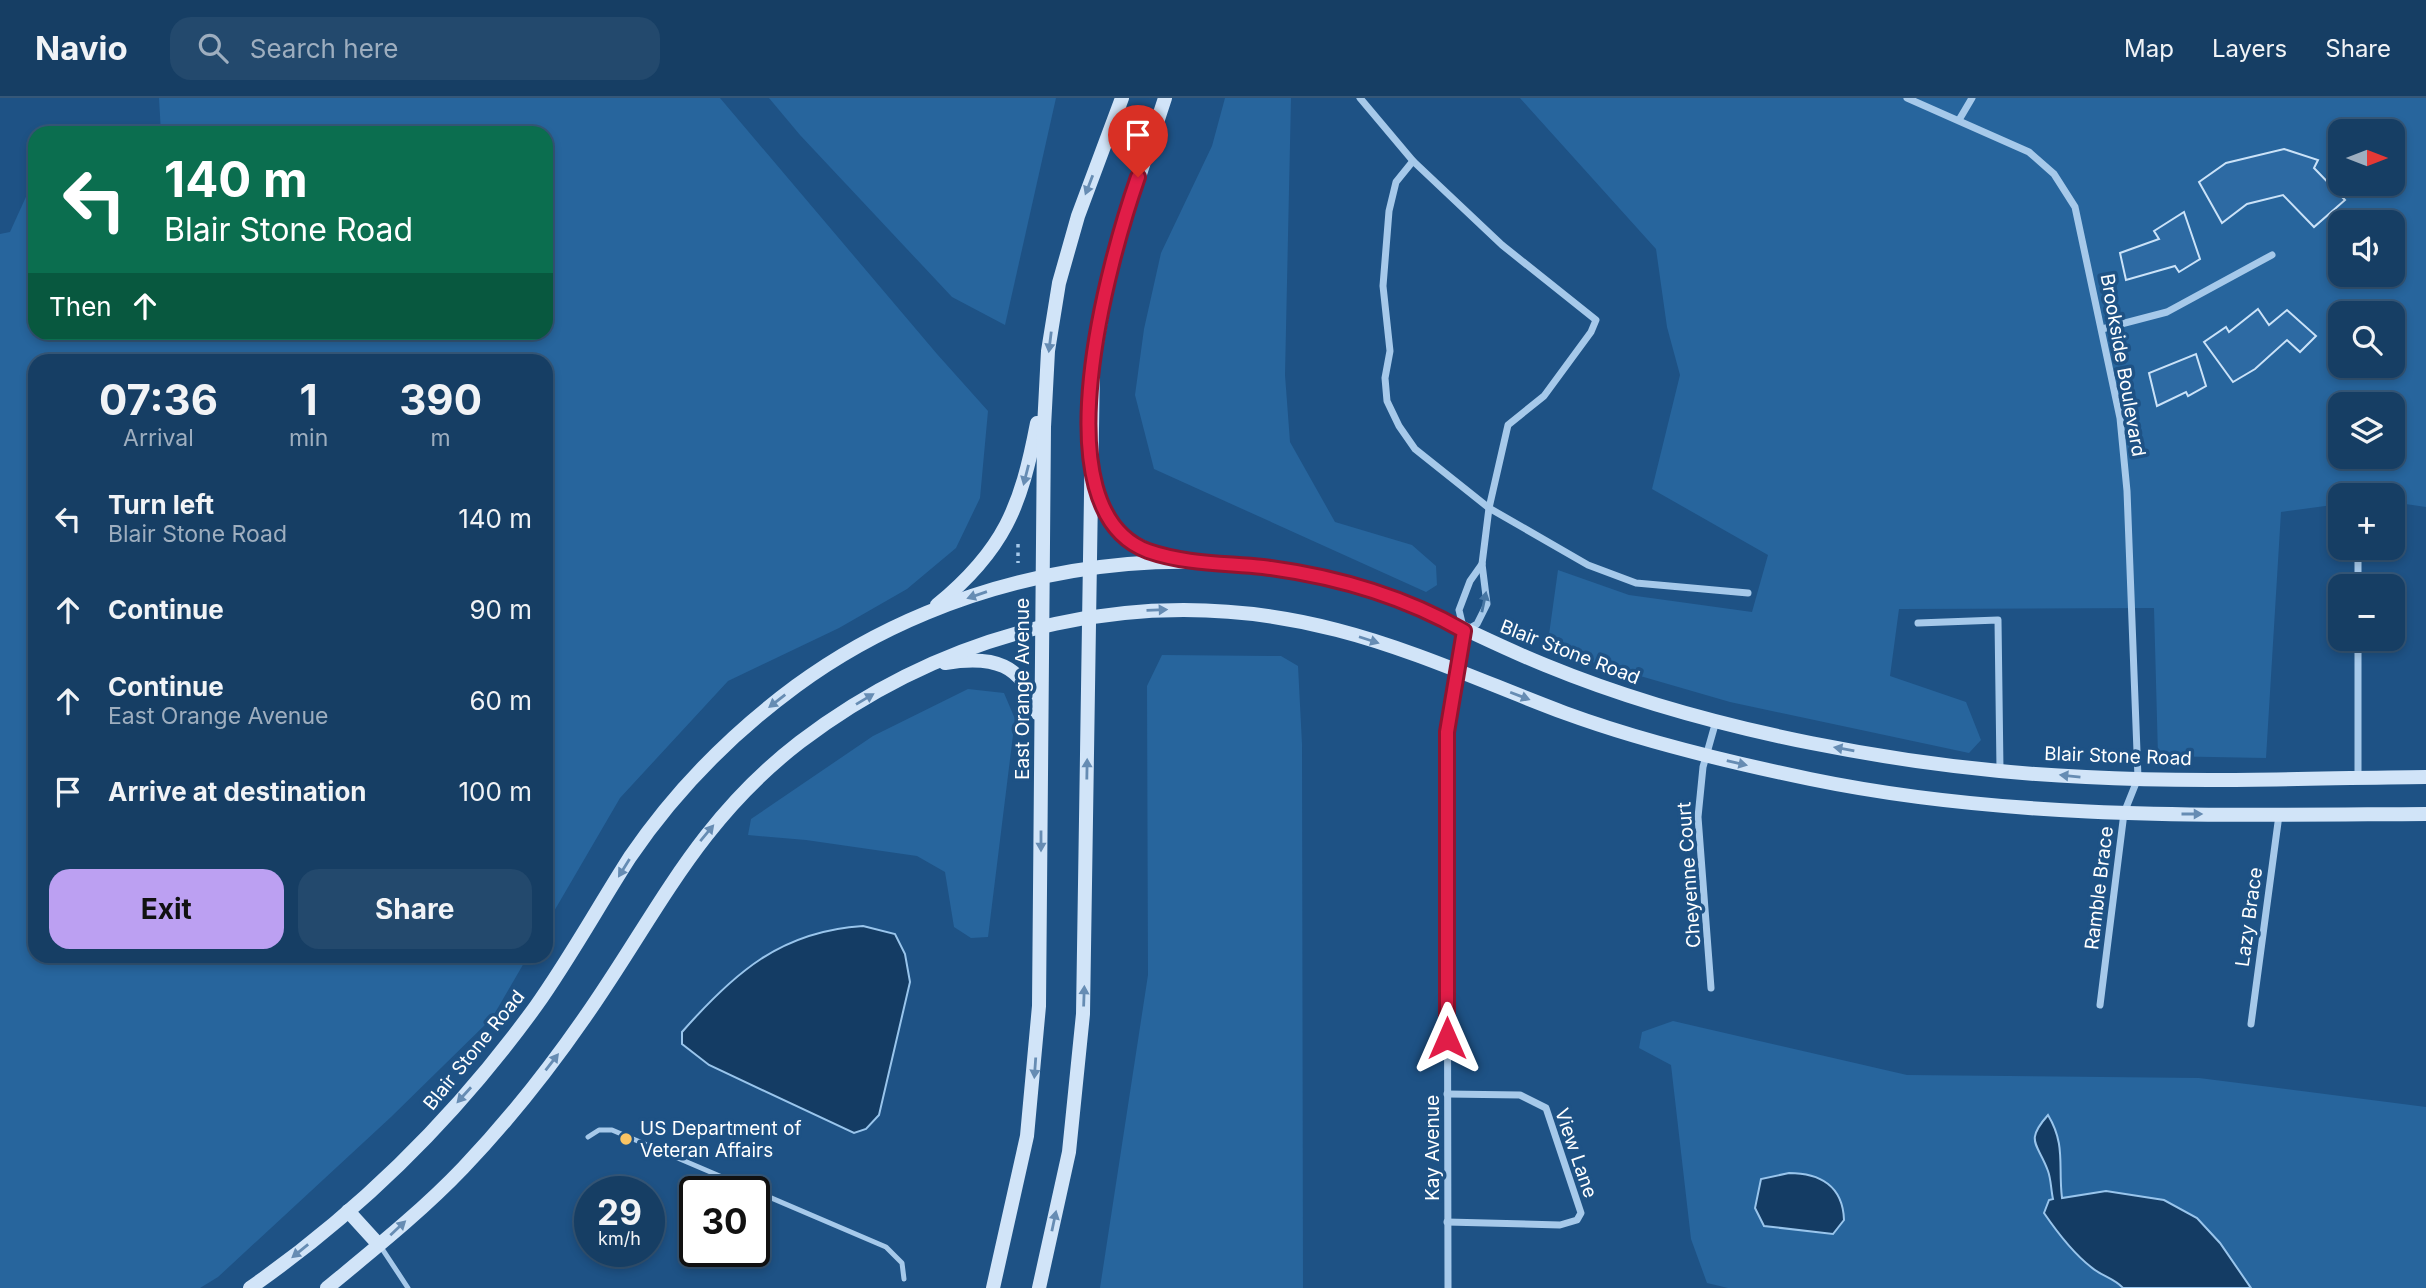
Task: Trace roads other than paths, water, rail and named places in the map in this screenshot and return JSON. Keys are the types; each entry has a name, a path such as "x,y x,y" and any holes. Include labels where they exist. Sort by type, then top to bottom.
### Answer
{"main road":[{"name":"East Orange Avenue","path":"993,1288 1027,1136 1040,982 1045,384 1053,316 1068,248 1122,98"},
{"path":"1039,1288 1069,1152 1083,1014 1091,387 1103,295 1122,226 1165,98"},
{"path":"926,614 970,576 1004,533 1021,495 1045,384"},
{"path":"1090,471 1114,526 1134,545 1164,555 1208,563"},
{"name":"Blair Stone Road","path":"250,1288 348,1211 428,1135 508,1043 575,950 629,859 672,801 745,726 801,682 861,645 926,614 991,590 1042,577 1151,564 1208,563 1266,568 1337,581 1405,602 1437,615 1464,631 1573,676 1716,721 1845,749 2084,777 2279,780 2426,777"},
{"path":"327,1288 379,1245 463,1168 544,1072 587,1015 683,863 727,809 779,759 833,718 923,667 983,643 1042,626 1089,616 1189,609 1268,615 1371,640 1571,716 1705,755 1831,783 1936,800 2124,813 2426,814"},
{"path":"923,667 958,661 999,663 1014,672 1025,684 1033,700 1041,729"},
{"path":"348,1211 379,1245"}],"street":[{"path":"1360,98 1413,161 1502,245 1596,320 1591,332 1544,396 1508,425 1489,508 1482,564 1487,604 1477,624 1464,631"},
{"name":"Brookside Boulevard","path":"1907,98 2029,152 2066,190 2082,228 2120,418 2127,491 2138,778"},
{"path":"1959,120 1972,98"},
{"path":"1413,161 1396,182 1389,211 1383,286 1390,351 1385,379 1387,401 1399,426 1415,449 1489,508 1588,565 1636,583 1748,593"},
{"path":"2102,329 2167,312 2272,255"},
{"name":"Kay Avenue","path":"1448,1288 1447,732 1464,631 1459,610 1470,581 1482,564"},
{"path":"1918,624 1998,620 2000,769"},
{"path":"2358,651 2358,777"},
{"name":"Cheyenne Court","path":"1711,988 1698,817 1705,755 1716,721"},
{"name":"Ramble Brace","path":"2100,1005 2124,813 2138,778"},
{"name":"Lazy Brace","path":"2250,1024 2279,815"},
{"name":"View Lane","path":"1447,1094 1520,1095 1546,1108 1581,1213 1577,1220 1560,1225 1447,1222"}],"lane":[{"path":"588,1137 599,1130 612,1130 886,1247 902,1263 904,1279"},
{"path":"379,1245 408,1288"}],"place":[{"name":"US Department of Veteran Affairs","path":"626,1139"}]}
